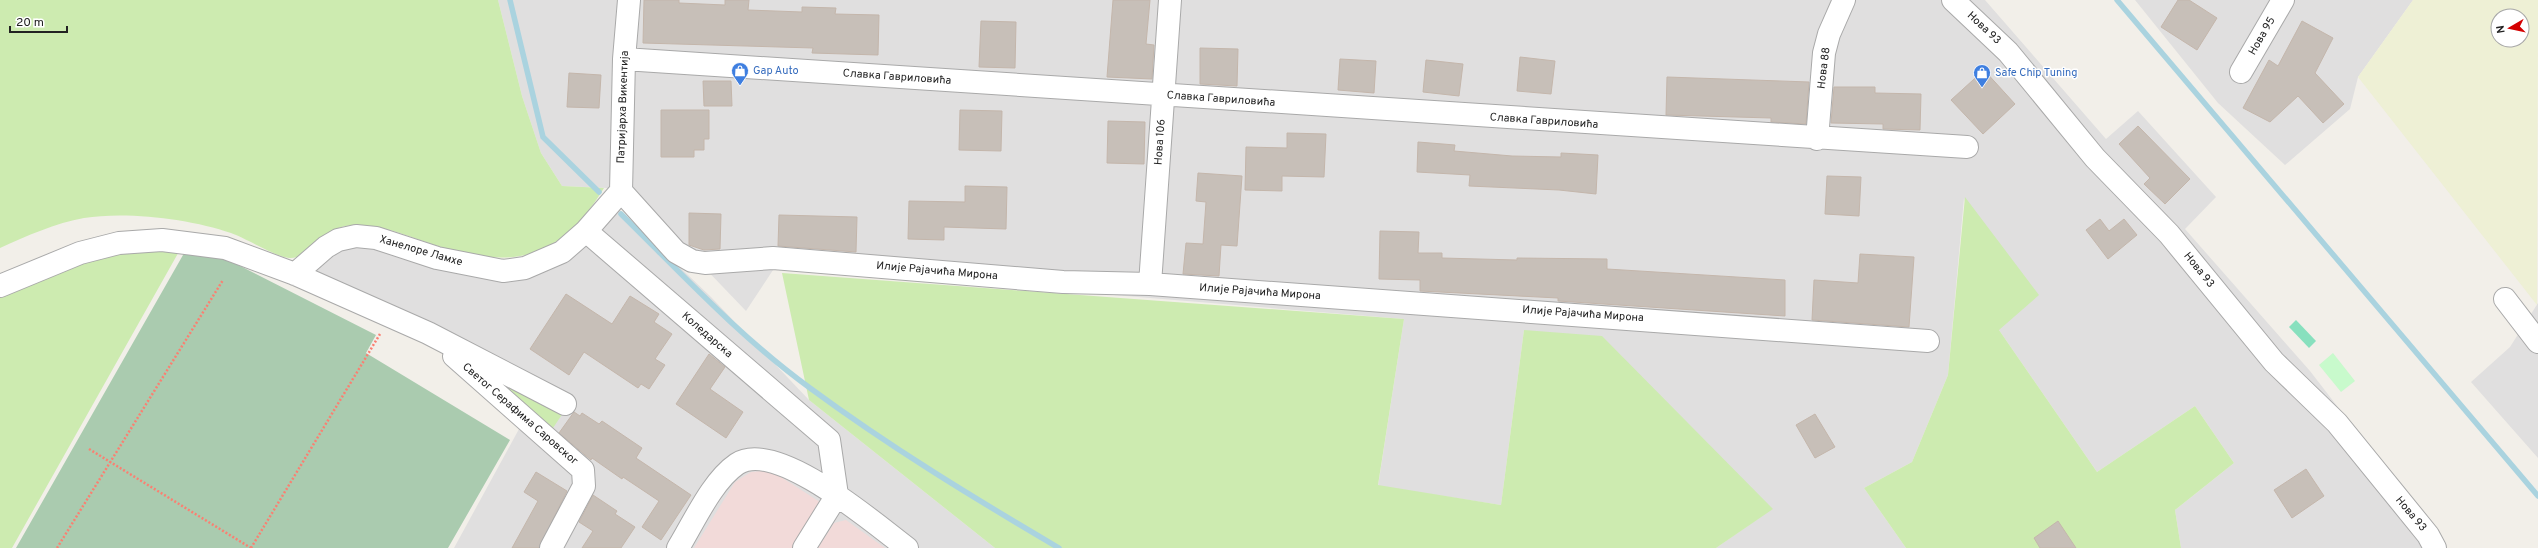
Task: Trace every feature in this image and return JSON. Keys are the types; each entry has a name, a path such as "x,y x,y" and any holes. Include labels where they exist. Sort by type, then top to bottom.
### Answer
{"street":[{"name":"Патријарха Викентија","path":"621,191 624,59 629,0"},
{"name":"Нова 106","path":"1150,284 1170,0"},
{"name":"Нова 88","path":"1817,139 1824,53 1828,34 1844,0"},
{"name":"Нова 93","path":"1953,0 2008,52 2095,158 2169,234 2274,362 2337,423 2428,535 2435,548"},
{"name":"Нова 95","path":"2241,72 2283,0"},
{"name":"Славка Гавриловића","path":"624,59 1817,139 1967,147"},
{"name":"Ханелоре Ламхе","path":"295,274 326,247 338,240 356,236 376,238 438,258 503,271 525,268 562,252 586,231 621,191"},
{"name":"Илије Рајачића Мирона","path":"621,191 676,252 692,261 705,263 773,258 1063,282 1150,284 1928,341"},
{"name":"Коледарска","path":"586,231 829,440"},
{"path":"0,286 80,253 119,243 162,240 225,248 295,274 391,316 428,333 565,404"},
{"path":"2504,299 2538,342"},
{"name":"Светог Серафима Саровског","path":"428,333 582,470 584,486 550,548"},
{"path":"803,476 816,468 823,458 829,440"},
{"path":"804,548 837,495 829,440"},
{"path":"678,548 721,478 738,463 761,458 782,464 837,495 907,548"}],"path":[{"path":"57,548 223,280"},
{"path":"89,449 111,461 251,548 391,316"}],"shaded area":[{"path":"498,0 1985,0 2106,139 2138,111 2216,197 2185,229 2310,371 2447,548 2181,548 2175,510 2234,463 2195,406 2097,472 1999,330 1964,198 1948,375 1912,462 1864,488 1906,548 1716,548 1772,509 1524,330 1501,505 1378,486 1404,319 775,267 746,311 629,189 562,186 541,153 522,96"},
{"path":"2135,0 2413,0 2358,77 2350,109 2285,165 2218,103"},
{"path":"619,209 711,297 809,400 995,548 454,548 519,429 527,409 433,326 312,273 345,247 389,249 474,277 523,279 561,262 591,243"},
{"path":"2538,303 2538,458 2471,382 2510,347"},
{"path":"770,470 823,504 795,548 694,548 735,482 751,472"},
{"path":"846,520 885,548 818,548 834,523"}],"green space":[{"path":"0,0 498,0 522,96 541,153 562,186 604,188 586,214 568,233 548,246 528,254 506,258 481,256 455,251 387,229 355,225 338,228 310,250 296,257 289,258 237,235 215,228 178,220 119,215 84,218 63,223 0,248"},
{"path":"2413,0 2538,0 2537,305 2358,77"},
{"path":"1965,197 2039,295 1999,330 2097,472 2195,406 2234,463 2175,510 2181,548 1906,548 1864,488 1912,462 1948,375"},
{"path":"191,241 376,335 366,353 510,440 448,548 16,548"},
{"path":"181,248 12,548 0,548 0,298 39,278 118,251"},
{"path":"782,273 1404,319 1378,485 1501,505 1524,330 1602,336 1773,509 1716,548 995,548 809,400"},
{"path":"2296,320 2316,341 2309,348 2289,327"},
{"path":"2333,353 2355,381 2341,392 2319,365"},
{"path":"461,355 565,410 551,431"}],"building":[{"path":"644,0 679,0 679,3 725,5 725,0 749,0 748,10 802,12 802,7 836,8 835,14 879,15 878,55 812,53 813,48 643,43"},
{"path":"1113,0 1150,0 1146,44 1154,45 1152,79 1107,77"},
{"path":"2178,0 2189,0 2217,18 2197,50 2161,27"},
{"path":"981,21 1016,22 1015,68 979,67"},
{"path":"2302,21 2333,38 2315,73 2344,104 2323,123 2298,96 2270,122 2243,108 2269,60 2278,66"},
{"path":"1200,48 1238,49 1237,86 1200,84"},
{"path":"1520,57 1555,61 1551,94 1517,91"},
{"path":"1340,59 1376,61 1374,93 1338,90"},
{"path":"1426,60 1463,64 1459,96 1423,92"},
{"name":"Safe Chip Tuning","path":"1984,70 2015,104 1983,134 1951,100"},
{"path":"569,73 601,75 599,108 567,107"},
{"path":"1667,77 1809,82 1806,124 1771,122 1771,118 1666,115"},
{"path":"703,81 731,81 732,106 704,106"},
{"path":"1834,87 1875,87 1875,93 1921,94 1920,130 1883,129 1883,124 1831,123"},
{"path":"661,110 709,110 709,139 704,139 704,150 694,150 694,157 661,157"},
{"path":"960,110 1002,111 1001,151 959,150"},
{"path":"1108,121 1145,122 1144,164 1107,163"},
{"path":"2138,126 2190,179 2165,204 2144,184 2150,178 2119,144"},
{"path":"1287,133 1326,134 1324,177 1282,176 1282,191 1245,190 1246,147 1287,148"},
{"path":"1418,142 1455,145 1454,151 1512,156 1561,157 1561,153 1598,155 1596,194 1559,190 1469,186 1470,175 1417,172"},
{"path":"1198,173 1242,176 1237,246 1221,245 1219,276 1183,274 1186,243 1203,244 1206,202 1196,201"},
{"path":"1827,176 1861,177 1859,216 1825,214"},
{"path":"965,186 1007,187 1006,229 944,227 944,240 908,239 909,201 965,202"},
{"path":"689,213 721,214 720,249 704,250 689,245"},
{"path":"779,215 857,217 856,252 778,246"},
{"path":"2100,219 2109,231 2124,219 2137,235 2108,259 2086,230"},
{"path":"1380,231 1419,232 1418,253 1442,253 1442,258 1517,260 1517,258 1607,259 1607,269 1785,280 1785,316 1558,301 1558,298 1420,291 1420,280 1379,279"},
{"path":"1860,254 1914,257 1909,327 1812,320 1814,280 1858,283"},
{"path":"566,294 612,324 630,296 659,314 654,322 672,334 655,359 665,365 649,389 641,384 638,388 584,352 569,375 530,349"},
{"path":"709,354 725,367 710,389 743,412 726,438 676,404"},
{"path":"574,412 580,416 582,413 599,424 602,421 642,448 636,458 691,495 661,540 642,527 659,501 623,477 622,479 592,458 591,460 559,433"},
{"path":"1815,414 1835,447 1815,458 1796,425"},
{"path":"2306,469 2324,496 2292,518 2274,490"},
{"path":"536,472 567,491 539,548 512,548 538,501 524,492"},
{"path":"593,495 617,511 615,514 635,527 621,548 582,548 593,531 579,522"},
{"path":"2058,521 2076,548 2040,548 2034,538"}],"waterway":[{"path":"510,0 543,137 599,192"},
{"path":"2117,0 2538,496"},
{"path":"621,214 712,305 785,369 871,431 964,491 1059,548"}],"place":[{"name":"Gap Auto","path":"740,86"},
{"name":"Safe Chip Tuning","path":"1982,88"}]}
